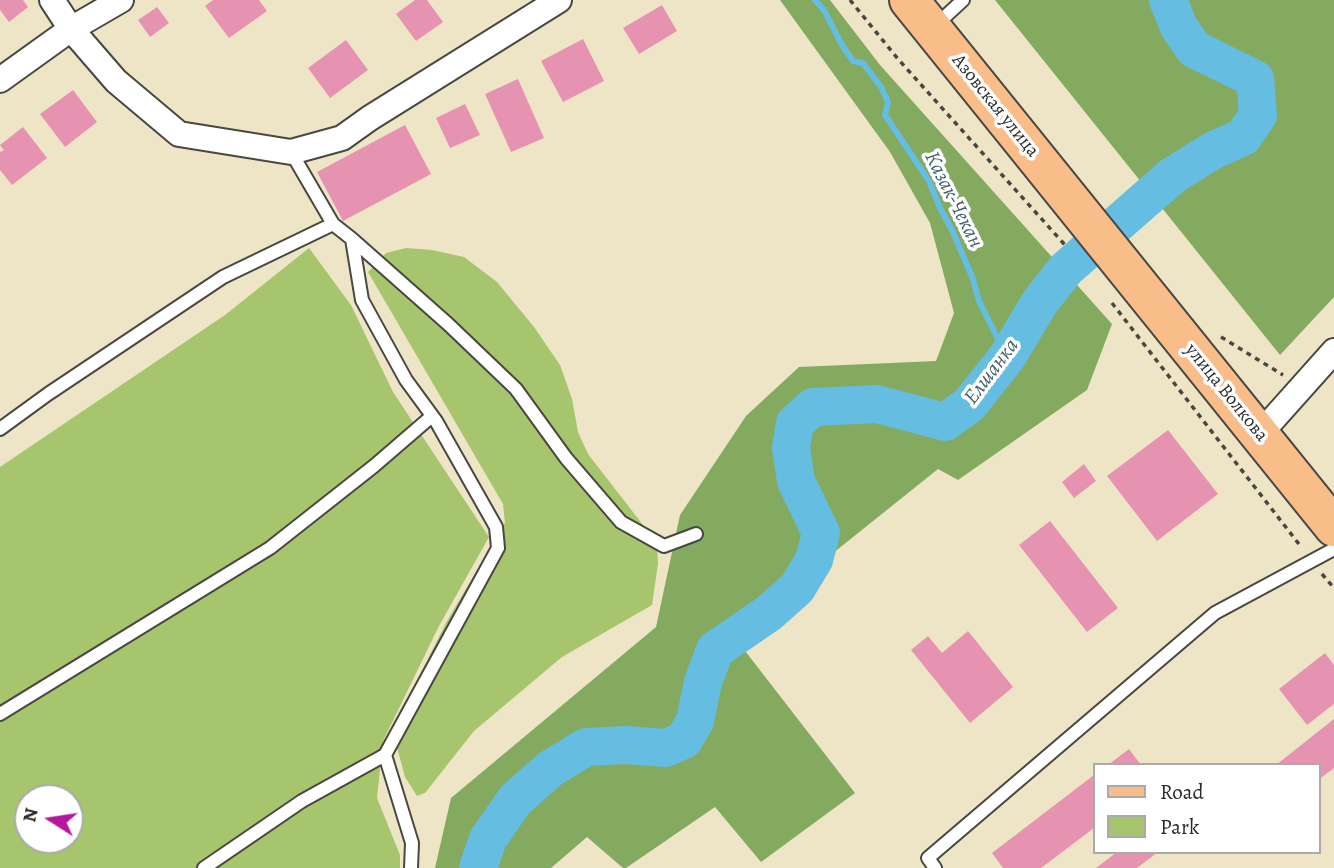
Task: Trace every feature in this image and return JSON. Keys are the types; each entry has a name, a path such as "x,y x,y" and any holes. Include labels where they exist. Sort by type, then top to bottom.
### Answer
{"main road":[{"name":"Азовская улица","path":"921,14 1068,222 1118,259"},
{"name":"улица Волкова","path":"1118,259 1334,527"}],"street":[{"path":"52,0 71,29 116,81 179,134 291,152 342,138 559,0"},
{"path":"0,80 71,29 121,0"},
{"path":"1259,435 1334,351"}],"lane":[{"path":"921,14 963,0"},
{"path":"291,152 333,224 448,324 516,389 566,458 621,522 664,546 696,534"},
{"path":"0,429 223,277 333,224"},
{"path":"204,868 302,801 385,755 498,548 496,527 432,416 406,380 362,300 352,239"},
{"path":"0,713 271,548 432,416"},
{"path":"935,868 928,858 1215,613 1334,549"},
{"path":"385,755 412,843 411,868"}],"path":[{"path":"850,0 898,59 1068,222"},
{"path":"1111,302 1334,589"},
{"path":"1221,337 1302,387"}],"green space":[{"path":"780,0 830,0 880,65 1112,324 1087,390 958,480 938,469 732,634 855,793 761,862 715,807 626,868 587,837 551,868 435,868 451,798 656,627 680,515 746,416 799,367 936,361 954,313 930,223 890,152"},
{"path":"995,0 1334,0 1334,297 1280,355"},
{"path":"309,248 351,305 393,392 489,537 439,626 383,741 377,798 400,855 400,868 0,868 0,467 225,315"},
{"path":"406,248 464,257 497,282 534,327 560,365 572,399 578,432 588,454 657,543 658,564 652,605 562,657 474,731 425,793 417,796 405,777 395,741 396,722 447,621 505,523 503,504 368,272 386,253"}],"building":[{"path":"0,0 23,0 28,7 9,22 0,10"},
{"path":"213,0 259,0 267,11 229,38 205,6"},
{"path":"415,0 427,0 443,22 416,41 396,14"},
{"path":"662,5 677,31 639,54 623,28"},
{"path":"157,7 169,23 150,37 138,20"},
{"path":"583,39 604,81 563,102 541,61"},
{"path":"346,40 368,70 330,98 308,68"},
{"path":"518,79 544,138 511,152 485,94"},
{"path":"73,90 97,122 65,147 40,114"},
{"path":"465,104 480,135 450,148 436,118"},
{"path":"405,125 431,174 343,221 317,172"},
{"path":"23,127 47,158 12,185 0,170 0,152 4,150 0,145"},
{"path":"1168,430 1218,494 1157,541 1107,476"},
{"path":"1084,464 1096,481 1074,498 1062,482"},
{"path":"1050,521 1118,608 1087,632 1019,545"},
{"path":"968,631 1013,687 970,723 911,650 928,636 942,653"},
{"path":"1325,653 1334,665 1334,704 1307,725 1279,689"},
{"path":"1334,719 1334,768 1320,778 1320,763 1279,763"},
{"path":"1129,749 1140,763 1111,763"},
{"path":"1092,777 1092,830 1041,868 1003,868 992,853"},
{"path":"1114,854 1155,854 1137,868 1096,868"}],"waterway":[{"name":"Казак-Чекан","path":"815,0 824,10 853,61 863,63 881,87 888,102 885,115 929,181 973,279 979,301 1007,357"},
{"name":"Елшанка","path":"478,868 488,839 515,800 550,769 586,747 626,745 666,748 684,740 695,721 703,682 715,650 769,613 797,588 814,560 821,533 796,481 791,448 795,423 813,407 877,404 945,422 969,405 1007,357 1040,302 1066,269 1172,176 1212,151 1243,137 1258,115 1255,79 1194,49 1179,27 1168,0"}]}
